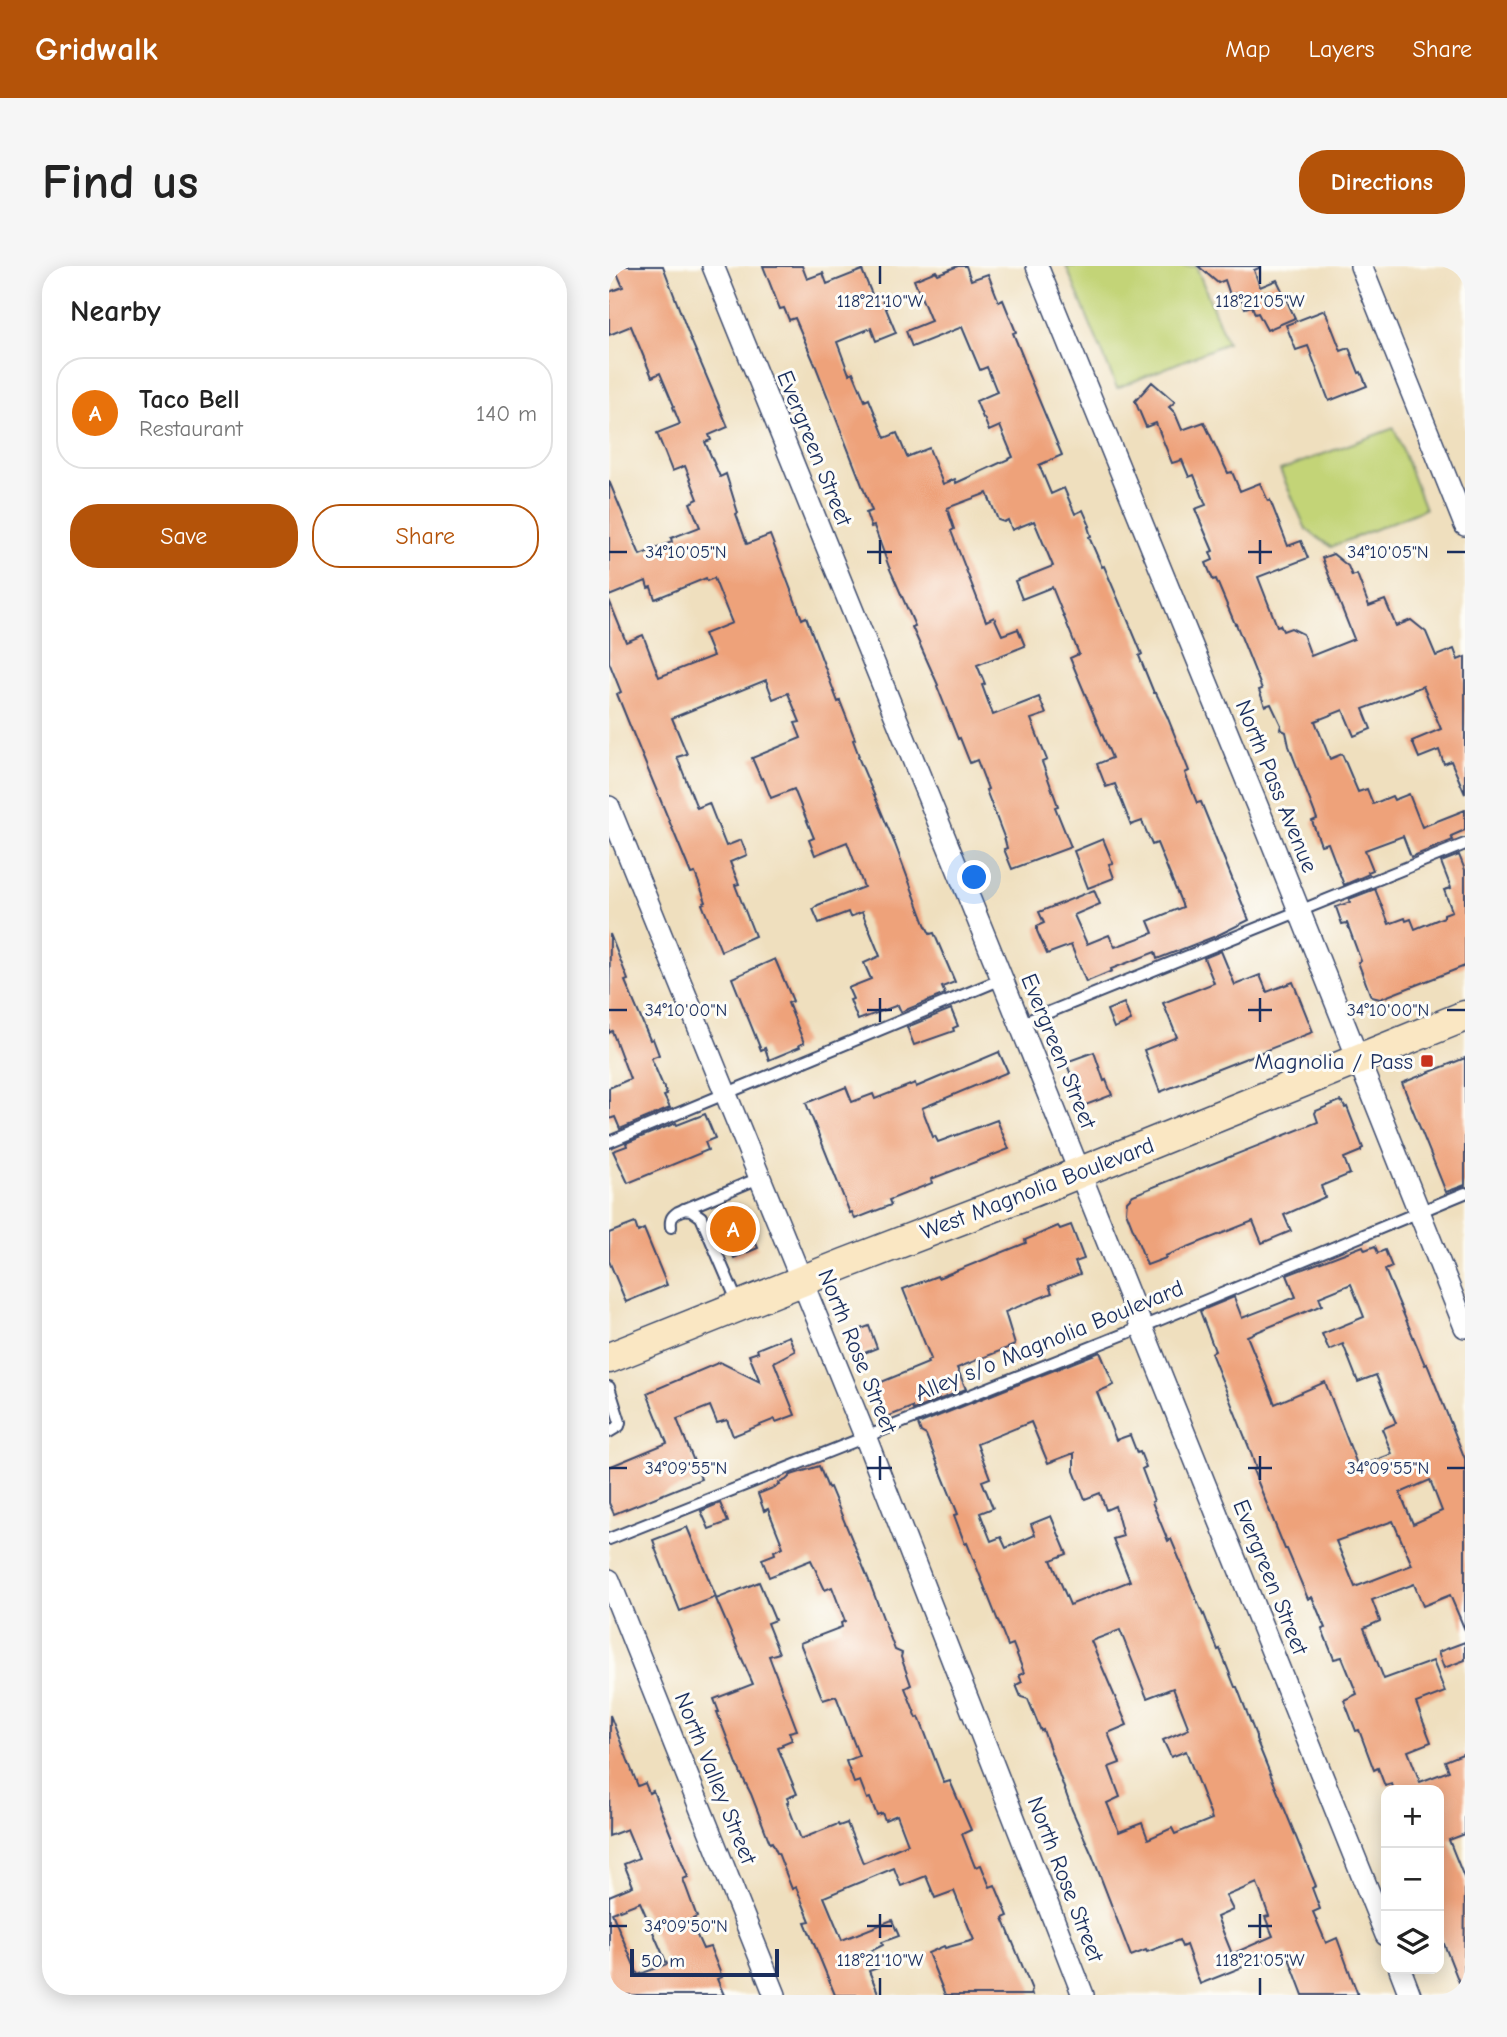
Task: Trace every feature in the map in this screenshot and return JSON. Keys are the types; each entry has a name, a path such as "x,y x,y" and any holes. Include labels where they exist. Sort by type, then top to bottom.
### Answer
{"main road":[{"name":"West Magnolia Boulevard","path":"609,1358 1465,1016"}],"street":[{"name":"Evergreen Street","path":"713,266 1381,1923"},
{"name":"North Pass Avenue","path":"1037,266 1465,1327"},
{"path":"1361,266 1465,525"},
{"name":"North Rose Street","path":"609,807 865,1436 1083,1995"},
{"name":"North Valley Street","path":"609,1580 775,1995"},
{"path":"1402,1974 1411,1995"}],"lane":[{"path":"1020,1024 1465,844"},
{"path":"609,1142 1002,979"},
{"path":"671,1227 673,1216 684,1209 759,1178"},
{"name":"Alley s/o Magnolia Boulevard","path":"609,1539 1142,1327 1465,1193"},
{"path":"684,1209 701,1217 739,1306"},
{"path":"609,1387 620,1422 619,1426 609,1432"}],"green space":[{"path":"1066,266 1196,266 1227,343 1117,388"},
{"path":"1394,428 1425,509 1331,547 1306,529 1280,470"}],"building":[{"path":"614,266 663,266 728,427 709,435 711,440 705,442 720,477 726,474 747,544 770,535 802,619 806,617 855,739 853,740 858,757 925,924 930,934 934,933 955,982 942,987 945,994 901,1012 898,1005 858,1020 848,988 871,979 864,963 880,956 862,912 850,917 848,912 819,923 813,909 864,887 847,842 815,855 809,840 814,838 794,789 771,798 763,778 761,779 752,758 801,738 795,723 800,722 788,693 773,699 766,680 672,718 687,754 677,757 697,808 709,803 726,846 741,840 747,855 730,862 739,884 735,885 755,936 721,951 702,904 706,902 695,873 691,874 617,694 621,692 609,662 609,600 626,642 643,635 659,677 713,656 704,634 732,623 714,578 707,581 706,578 655,599 646,581 609,596 609,481 640,555 672,542 671,538 700,527 690,503 698,499 685,466 672,471 657,433 680,424 660,373 652,377 631,326 609,335 609,292 623,287"},
{"path":"763,266 802,266 807,279 823,273 827,284 862,270 873,297 880,294 896,333 876,341 871,328 837,342 849,374 853,372 865,401 869,399 885,438 897,433 907,457 929,448 943,484 955,479 956,483 1013,457 1000,426 989,431 976,401 997,392 987,367 980,370 962,327 912,347 906,331 931,321 914,280 958,266 966,266 971,280 988,274 999,302 1003,300 1016,332 1013,333 1026,369 1062,455 1039,465 1051,494 1064,488 1075,514 1083,510 1090,526 1089,537 1122,606 1142,654 1139,656 1154,693 1167,716 1189,771 1185,773 1197,803 1201,802 1249,920 1157,959 1155,952 1086,982 1071,945 1047,954 1037,931 1037,926 1044,923 1039,912 1094,890 1100,904 1074,915 1087,944 1109,935 1115,947 1153,933 1148,921 1183,907 1157,843 1152,845 1142,821 1131,825 1115,784 1106,787 1097,764 1112,758 1070,658 1079,654 1052,587 1022,599 1015,581 1053,566 1034,521 1012,530 1008,520 998,520 987,493 947,508 954,529 951,531 986,621 994,617 1002,635 1018,629 1025,646 977,665 985,684 982,685 993,715 1039,697 1046,714 1031,719 1047,760 1042,762 1058,806 1055,807 1071,847 1012,869 1004,849 1007,848 1004,837 977,760 970,763 960,738 958,739 874,526 871,527 866,513 872,511 816,367 795,318 789,320 784,308 780,309"},
{"path":"1198,266 1259,266 1254,270 1260,287 1277,280 1295,318 1267,330 1252,306 1245,308 1239,292 1230,295 1225,280 1218,283"},
{"path":"1325,310 1341,351 1349,348 1367,386 1329,401 1308,346 1296,350 1286,325"},
{"path":"1152,382 1175,402 1169,407 1175,413 1182,430 1204,422 1228,473 1232,472 1240,491 1260,483 1268,501 1270,500 1288,546 1301,541 1308,558 1258,577 1277,626 1280,625 1283,631 1291,628 1303,634 1311,656 1354,639 1322,558 1333,554 1348,566 1352,576 1357,574 1369,606 1385,600 1396,626 1411,620 1426,632 1436,656 1454,649 1458,660 1465,657 1465,794 1451,761 1444,764 1439,750 1419,758 1412,741 1441,729 1423,686 1363,709 1371,729 1354,736 1343,710 1315,721 1330,759 1342,754 1358,792 1367,789 1373,804 1392,796 1394,800 1409,794 1422,827 1465,810 1465,830 1451,836 1453,840 1411,857 1403,836 1365,850 1373,870 1344,885 1328,843 1321,845 1312,821 1317,819 1286,732 1280,729 1281,725 1271,704 1265,706 1259,690 1262,689 1236,624 1206,563 1213,560 1210,552 1213,551 1195,509 1206,505 1194,475 1189,477 1182,460 1172,463 1156,423 1146,427 1135,401"},
{"path":"1103,839 1113,863 1109,864 1114,878 1088,888 1074,851"},
{"path":"1459,855 1465,870 1465,966 1380,999 1372,997 1347,923 1342,924 1336,907 1375,889 1389,924 1405,918 1406,921 1411,919 1415,929 1444,917 1444,914 1452,911 1444,890 1451,888 1441,862"},
{"path":"610,934 628,980 625,981 659,1055 651,1058 670,1108 620,1129 615,1117 609,1119 609,1088 630,1079 612,1031 609,1033"},
{"path":"1221,951 1235,985 1260,975 1267,992 1293,982 1313,1032 1160,1092 1144,1050 1177,1037 1163,1003 1214,983 1204,958"},
{"path":"775,959 793,1001 788,1003 804,1043 769,1060 765,1048 761,1050 732,978"},
{"path":"1124,1003 1131,1021 1114,1028 1107,1010"},
{"path":"951,1009 958,1026 953,1028 954,1031 914,1045 907,1027"},
{"path":"999,1052 1008,1072 922,1108 933,1137 935,1136 938,1142 997,1120 1009,1149 931,1179 932,1183 889,1200 891,1205 855,1219 852,1212 850,1213 806,1103 846,1087 852,1102 873,1094 875,1099 915,1083 916,1087"},
{"path":"1094,1052 1112,1095 1083,1106 1066,1062"},
{"path":"1465,1058 1465,1185 1446,1192 1402,1083"},
{"path":"1340,1101 1347,1107 1363,1148 1344,1158 1350,1174 1321,1186 1325,1197 1284,1215 1291,1231 1262,1243 1253,1221 1147,1265 1126,1211 1127,1201 1133,1195 1318,1122 1316,1111"},
{"path":"705,1114 715,1138 705,1142 708,1150 628,1183 613,1151 627,1146 626,1143"},
{"path":"739,1205 758,1248 734,1258 730,1247 725,1249 719,1232 723,1230 716,1214"},
{"path":"635,1223 638,1232 644,1229 667,1285 626,1302 609,1261 609,1233"},
{"path":"1071,1225 1084,1259 1075,1262 1080,1274 1049,1286 1052,1293 1005,1312 1015,1345 957,1368 966,1389 887,1417 874,1385 928,1363 931,1359 903,1289 1026,1243 1025,1240 1058,1226 1060,1229"},
{"path":"1363,1246 1365,1250 1375,1246 1378,1253 1385,1250 1392,1267 1385,1270 1465,1459 1465,1630 1450,1595 1423,1606 1414,1584 1372,1600 1380,1621 1364,1628 1384,1679 1433,1661 1445,1692 1416,1703 1431,1742 1408,1751 1420,1782 1449,1771 1445,1761 1465,1753 1465,1834 1449,1840 1465,1880 1464,1995 1444,1944 1444,1785 1385,1785 1378,1768 1374,1770 1344,1700 1357,1694 1342,1657 1334,1659 1313,1599 1308,1599 1285,1549 1253,1470 1256,1469 1250,1450 1211,1353 1215,1351 1200,1311 1234,1297 1242,1318 1296,1297 1287,1275","holes":["1351,1284 1364,1317 1322,1334 1329,1350 1343,1344 1358,1382 1376,1375 1396,1423 1382,1429 1392,1454 1358,1467 1325,1382 1275,1404 1247,1336 1322,1305 1319,1297","1430,1480 1442,1511 1413,1524 1400,1493","1393,1521 1412,1565 1355,1587 1336,1541"]},
{"path":"869,1326 877,1348 862,1354 853,1332"},
{"path":"789,1336 795,1351 774,1362 795,1415 776,1422 775,1419 733,1436 727,1420 717,1423 710,1406 677,1419 701,1479 614,1514 609,1503 609,1467 667,1443 647,1393 720,1362 760,1382 749,1355"},
{"path":"1100,1352 1114,1385 1097,1392 1116,1440 1130,1435 1137,1453 1140,1452 1146,1467 1142,1469 1154,1501 1152,1502 1237,1687 1316,1886 1312,1888 1320,1909 1313,1912 1326,1943 1337,1938 1358,1995 1303,1995 1287,1953 1262,1963 1260,1960 1200,1984 1186,1945 1182,1947 1179,1940 1131,1956 1043,1730 1041,1731 1028,1699 1021,1697 1016,1685 1022,1682 1019,1675 1024,1673 1013,1644 1008,1646 967,1543 965,1544 954,1515 958,1514 926,1435 921,1432 918,1424","holes":["1031,1422 1048,1463 1074,1453 1074,1471 1085,1499 1100,1493 1106,1510 1115,1506 1123,1536 1113,1539 1130,1581 1070,1605 1051,1560 1067,1554 1051,1516 1031,1524 1035,1535 1006,1548 1001,1537 991,1541 980,1513 993,1508 982,1481 990,1478 977,1444","1120,1630 1147,1698 1173,1688 1189,1729 1163,1740 1171,1757 1186,1751 1212,1819 1175,1834 1172,1828 1148,1839 1142,1823 1119,1832 1107,1803 1120,1797 1109,1767 1120,1763 1108,1733 1127,1725 1091,1641","1257,1883 1269,1916 1265,1917 1273,1936 1232,1954 1217,1917 1233,1910 1226,1896"]},
{"path":"819,1466 868,1578 895,1650 902,1653 911,1685 905,1688 944,1783 950,1781 971,1830 962,1834 975,1867 981,1865 990,1887 995,1885 1008,1916 1003,1918 1032,1995 945,1995 928,1953 944,1946 945,1948 974,1940 954,1891 935,1898 926,1876 901,1886 894,1868 824,1897 842,1940 892,1920 899,1936 882,1942 883,1945 871,1951 878,1968 869,1971 879,1995 835,1995 805,1922 810,1921 796,1887 792,1889 741,1774 714,1699 753,1684 716,1599 759,1582 775,1620 767,1623 779,1653 769,1656 797,1730 789,1732 792,1740 778,1748 797,1794 787,1798 787,1803 801,1839 847,1823 863,1863 908,1844 897,1815 885,1820 882,1813 877,1815 860,1781 854,1783 846,1761 859,1756 836,1696 823,1700 800,1643 842,1627 841,1623 845,1621 832,1587 825,1590 811,1560 769,1577 762,1559 775,1554 774,1551 783,1547 768,1509 764,1511 758,1494 780,1485 779,1483 791,1475"},
{"path":"720,1503 728,1522 709,1529 701,1511"},
{"path":"687,1527 716,1597 680,1611 653,1540"},
{"path":"1465,1642 1465,1660 1444,1668 1438,1652"},
{"path":"610,1715 638,1786 645,1783 649,1793 653,1791 688,1877 683,1879 697,1917 690,1920 703,1949 710,1947 722,1977 717,1979 724,1995 609,1995 609,1896 633,1886 624,1864 639,1858 627,1829 609,1836","holes":["640,1902 667,1964 638,1975 612,1913"]}],"place":[{"name":"Magnolia / Pass","path":"1427,1061"},
{"name":"Taco Bell","path":"733,1229"}]}
